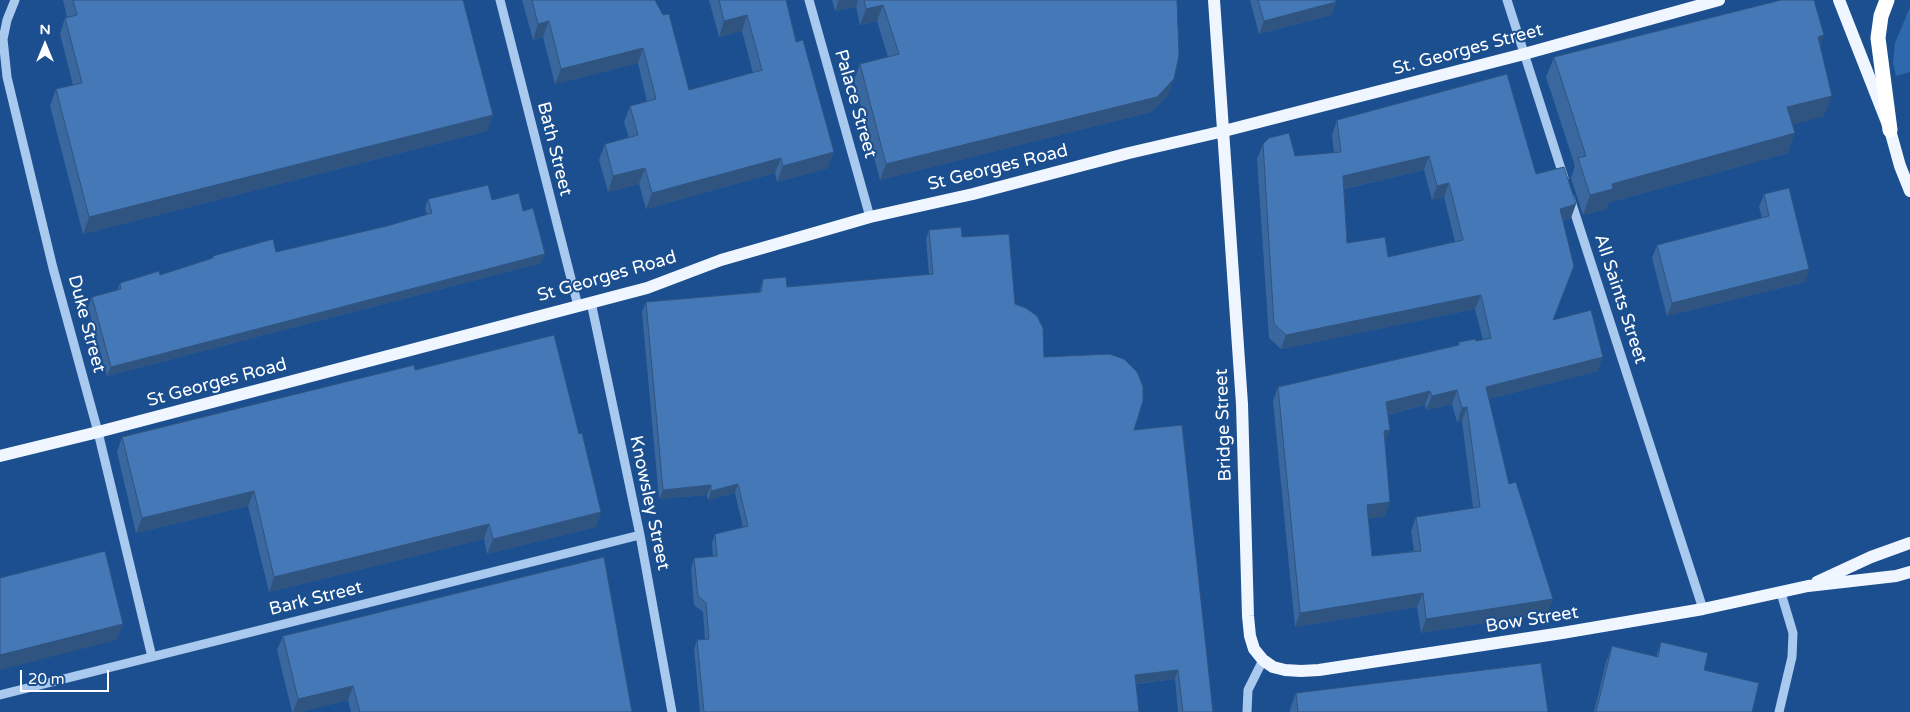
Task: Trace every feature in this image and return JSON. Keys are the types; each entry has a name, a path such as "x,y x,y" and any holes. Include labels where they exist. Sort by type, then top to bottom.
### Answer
{"highway":[{"path":"1888,0 1880,16 1878,38 1890,130"}],"main road":[{"name":"Bridge Street","path":"1214,0 1242,404 1248,616 1250,636 1254,648 1263,660"},
{"name":"St. Georges Street","path":"1224,131 1524,54 1720,0"},
{"path":"1839,0 1890,130 1900,166 1910,191"},
{"name":"St Georges Road","path":"0,456 647,288 721,260 870,217 973,194 1129,153 1224,131"},
{"name":"Bow Street","path":"1808,586 1871,557 1910,543"},
{"name":"Bow Street","path":"1263,660 1273,667 1284,670 1319,670 1703,609 1808,586 1896,576 1910,572"},
{"path":"1896,576 1910,579"}],"street":[{"name":"Duke Street","path":"16,0 7,20 3,39 7,77 53,268 98,432 152,657"},
{"name":"Bath Street","path":"500,0 578,306"},
{"name":"Palace Street","path":"809,0 870,217"},
{"name":"All Saints Street","path":"1507,0 1703,609"},
{"name":"Knowsley Street","path":"591,302 640,535 672,712"},
{"name":"Bark Street","path":"0,695 640,535"},
{"path":"1779,712 1792,657 1793,633 1781,593"},
{"path":"1247,712 1248,690 1263,660"}],"shaded area":[{"path":"1910,7 1910,72 1896,76 1893,63 1895,43"}],"building":[{"path":"73,0 463,0 493,115 89,217 56,89 82,83 65,18 77,15"},
{"path":"532,0 655,0 663,15 669,14 689,90 762,70 747,15 724,21 719,0 786,0 796,42 803,40 834,152 783,166 781,158 652,193 645,168 613,176 605,144 638,135 630,106 656,99 643,48 561,69 549,21 538,24"},
{"path":"864,0 1177,0 1179,55 1174,79 1157,97 886,164 860,64 899,54 883,5 866,9"},
{"path":"1258,0 1335,0 1336,2 1264,21"},
{"path":"1781,0 1814,0 1824,35 1818,37 1832,96 1787,107 1795,133 1612,184 1613,189 1590,195 1578,158 1586,156 1554,57"},
{"path":"1507,74 1536,174 1564,167 1576,204 1560,209 1574,266 1553,320 1591,310 1603,357 1486,387 1509,484 1516,482 1553,599 1426,619 1423,593 1300,613 1278,387 1459,345 1459,342 1491,338 1481,295 1286,335 1274,324 1263,144 1269,138 1289,133 1295,156 1341,152 1337,120","holes":["1429,156 1437,186 1449,183 1463,240 1388,257 1385,237 1347,243 1343,176","1457,390 1462,408 1467,407 1480,507 1416,517 1421,551 1372,556 1367,505 1390,502 1384,431 1390,430 1386,402 1430,391 1432,396"]},
{"path":"488,185 492,200 519,193 523,211 533,208 545,254 111,367 92,297 121,289 120,283 159,271 160,275 213,258 213,256 273,239 276,252 387,226 432,213 428,199"},
{"path":"1789,188 1809,269 1672,303 1657,245 1769,216 1764,194"},
{"path":"961,227 962,237 1009,234 1015,304 1026,308 1037,316 1043,328 1044,357 1109,354 1124,359 1137,372 1143,386 1143,401 1134,430 1182,425 1213,712 1183,712 1178,670 1135,675 1139,712 704,712 697,640 709,639 706,603 698,596 694,558 717,556 715,534 748,526 738,484 711,491 711,485 663,490 646,302 761,292 763,279 786,277 787,287 933,274 929,230"},
{"path":"554,335 579,434 582,433 601,512 493,539 489,524 274,577 254,491 142,518 122,437 414,365 415,370"},
{"path":"105,551 123,624 0,655 0,578"},
{"path":"604,557 632,712 360,712 353,686 298,699 283,636"},
{"path":"1661,642 1708,653 1704,670 1759,683 1752,712 1596,712 1612,646 1658,657"},
{"path":"1541,663 1548,712 1298,712 1296,693"}]}
